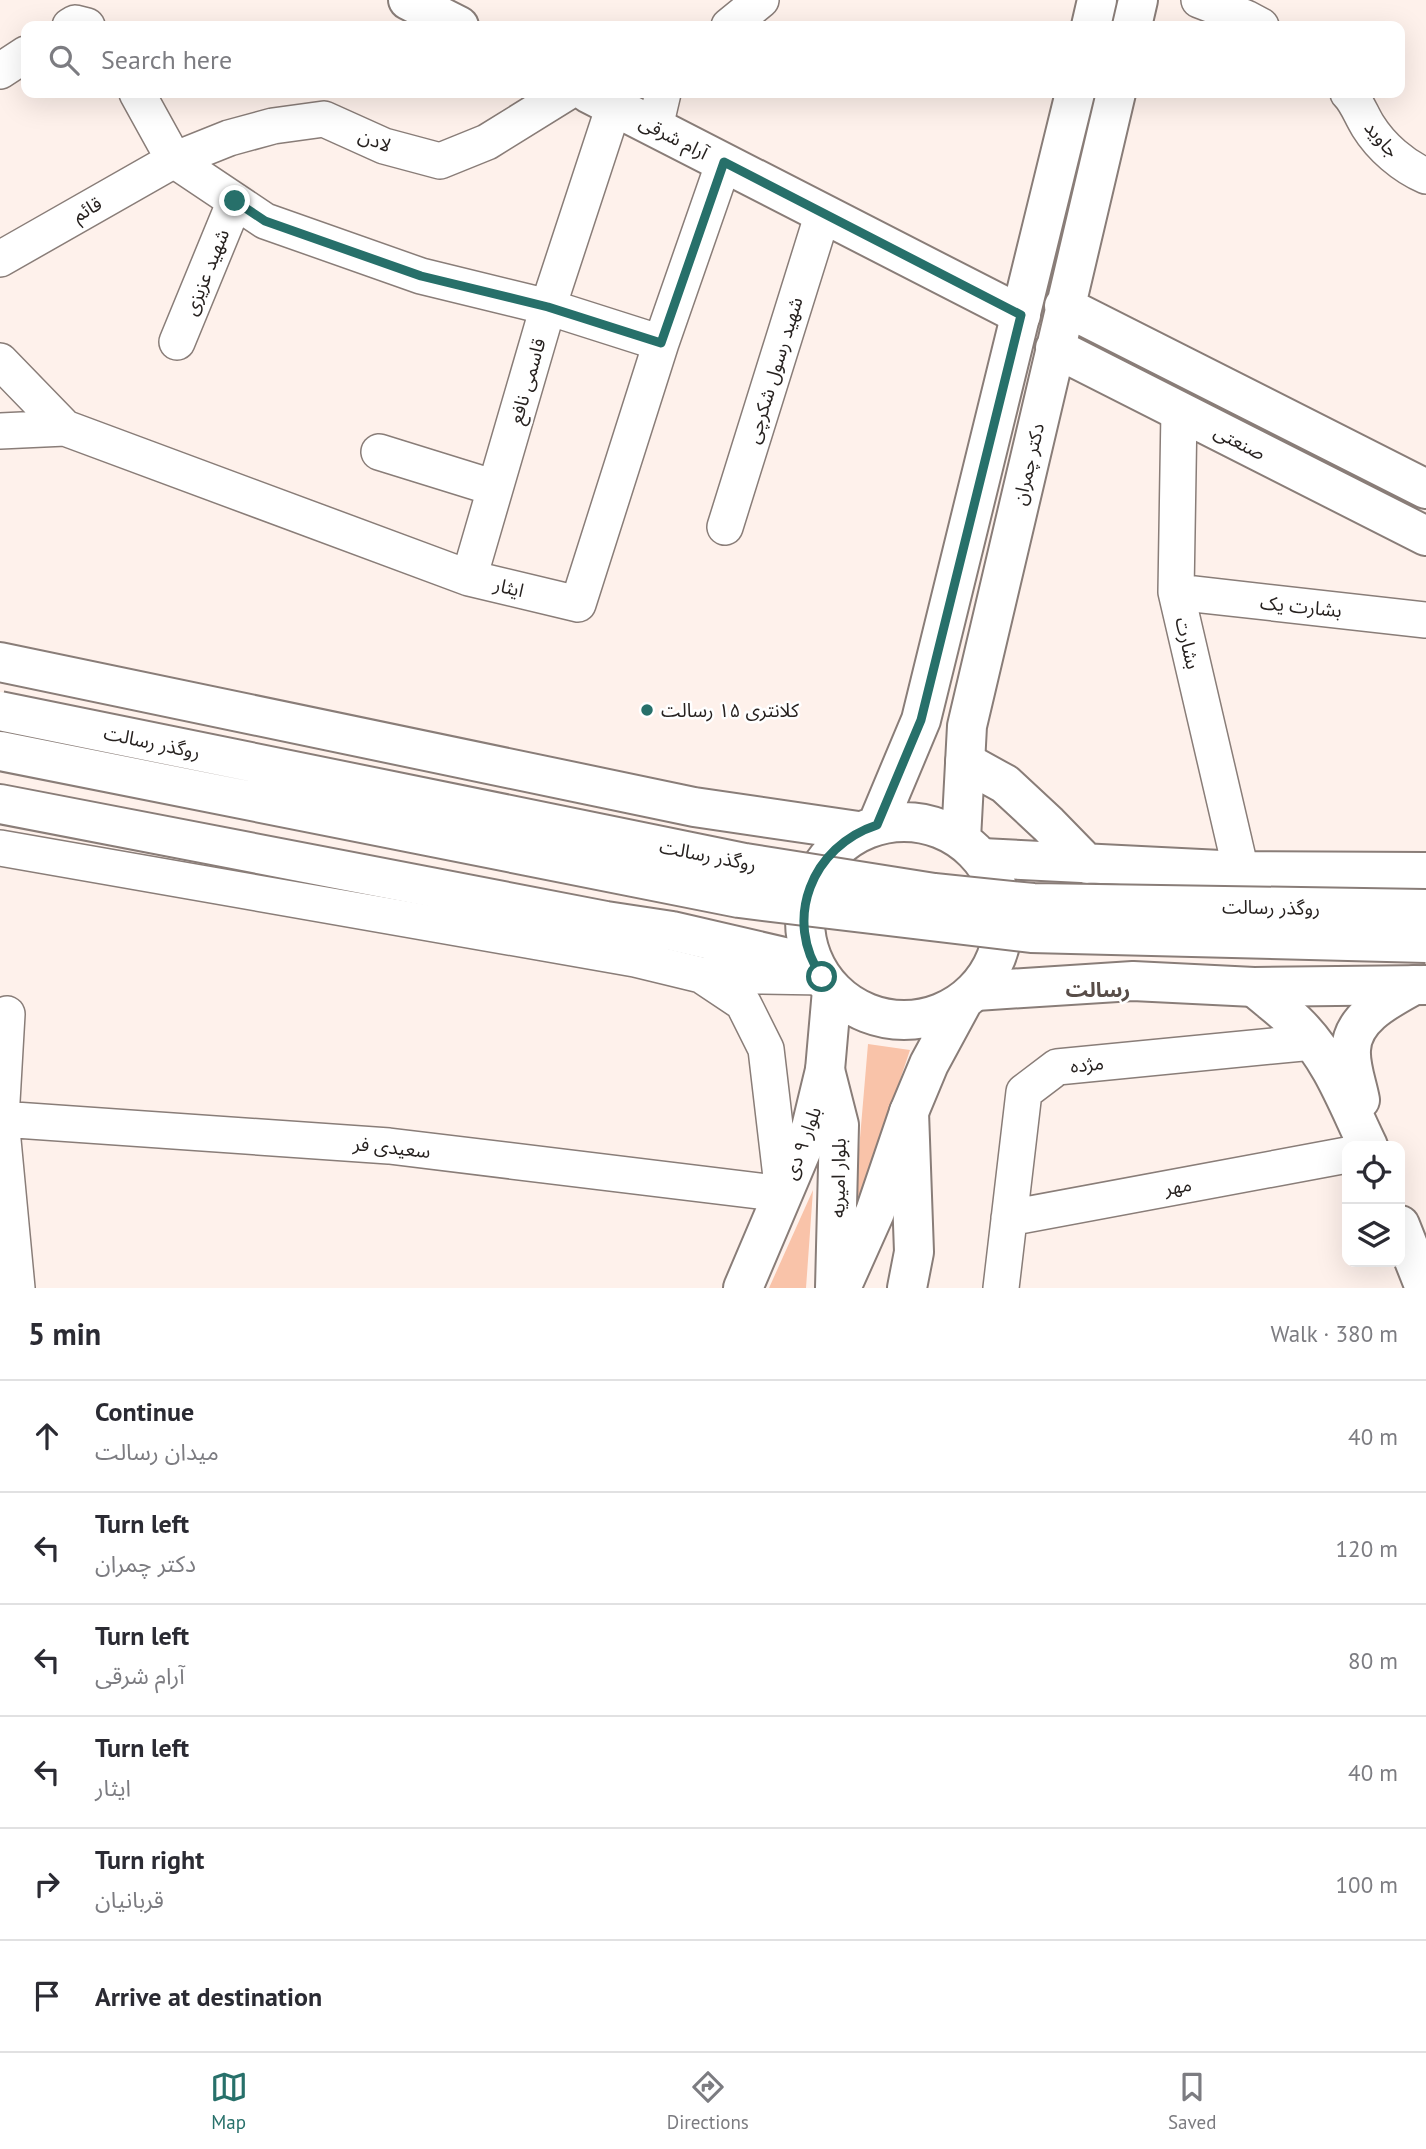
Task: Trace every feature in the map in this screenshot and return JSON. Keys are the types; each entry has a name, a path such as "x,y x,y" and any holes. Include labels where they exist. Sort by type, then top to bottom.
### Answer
{"main road":[{"path":"408,0 449,21"},
{"path":"1133,21 1138,0"},
{"path":"1074,98 921,720 867,828 833,849 815,874 805,904 805,934 823,977 856,1009 886,1019 917,1020 947,1012 969,997 1133,981 1254,987 1420,985"},
{"name":"دکتر چمران","path":"971,849 965,762 967,726 1115,98"},
{"name":"آرام شرقی","path":"601,99 659,110 724,162 1021,315"},
{"path":"1064,306 1426,489"},
{"name":"صنعتی","path":"1055,348 1426,536"},
{"path":"1352,499 1367,459"},
{"path":"3,661 694,807 867,828 911,821 937,826 971,849 996,883 1004,912 1002,940 993,968 969,997 929,1064 874,1212 841,1288"},
{"name":"روگذر رسالت","path":"0,711 732,861 934,893 1033,903 1426,909"},
{"name":"روگذر رسالت","path":"0,751 739,898 1031,933 1426,943"},
{"path":"965,762 1004,784 1087,864"},
{"path":"0,804 606,921 672,931 823,977"},
{"path":"672,931 684,924 695,910 704,895 709,878 707,839 694,807"},
{"path":"971,849 1087,864 1241,871 1426,872"},
{"path":"1133,981 1120,964 1114,945 1112,921 1120,891 1130,878 1146,866"},
{"name":"بلوار ۹ دی","path":"743,1288 811,1128 825,1070 823,977"},
{"path":"1368,1141 1350,1053 1352,1039 1367,1017 1380,1006 1420,985"},
{"path":"1254,987 1300,1027 1313,1042 1334,1074 1367,1141"},
{"name":"بلوار امیریه","path":"825,1070 839,1125 835,1288"},
{"path":"907,1288 914,1252 909,1112"},
{"path":"1405,1238 1425,1288"}],"street":[{"path":"735,21 761,0"},
{"path":"1199,0 1252,21"},
{"path":"0,71 21,57"},
{"path":"140,98 174,160 265,221 421,276 548,307 661,343"},
{"name":"لادن","path":"174,160 229,138 273,126 324,119 384,146 440,161 486,142 558,98"},
{"name":"جاوید","path":"1351,98 1368,127 1387,150 1416,172 1426,176"},
{"name":"قاسمی نافع","path":"469,578 548,307 601,99"},
{"name":"قائم","path":"0,259 174,160"},
{"name":"ایثار","path":"0,432 65,428 469,578 578,604 661,343 724,162"},
{"name":"شهید عزیزی","path":"177,342 235,201"},
{"name":"شهید رسول شکرچی","path":"725,527 823,213"},
{"path":"0,361 65,428"},
{"name":"بشارت","path":"1179,411 1176,592 1241,871"},
{"path":"379,452 495,488"},
{"name":"بشارت یک","path":"1176,592 1426,620"},
{"path":"0,848 621,957 701,975 823,977"},
{"path":"701,975 743,1003 766,1049 783,1194"},
{"path":"7,1014 1,1119 5,1229 18,1288"},
{"name":"مژده","path":"1000,1288 1024,1092 1057,1067 1313,1042"},
{"name":"سعیدی فر","path":"1,1119 389,1146 783,1194"},
{"name":"مهر","path":"1009,1217 1342,1156"}],"shaded area":[{"path":"868,1044 910,1050 853,1220"},
{"path":"813,1190 806,1288 769,1288"}],"place":[{"name":"کلانتری ۱۵ رسالت","path":"647,710"}],"district":[{"name":"رسالت","path":"1098,989"}],"route":[{"path":"235,201 265,221 421,276 548,307 661,343 724,162 1021,315 921,720 877,825 858,831 833,849 815,874 805,904 805,934 814,964 822,977"}]}
